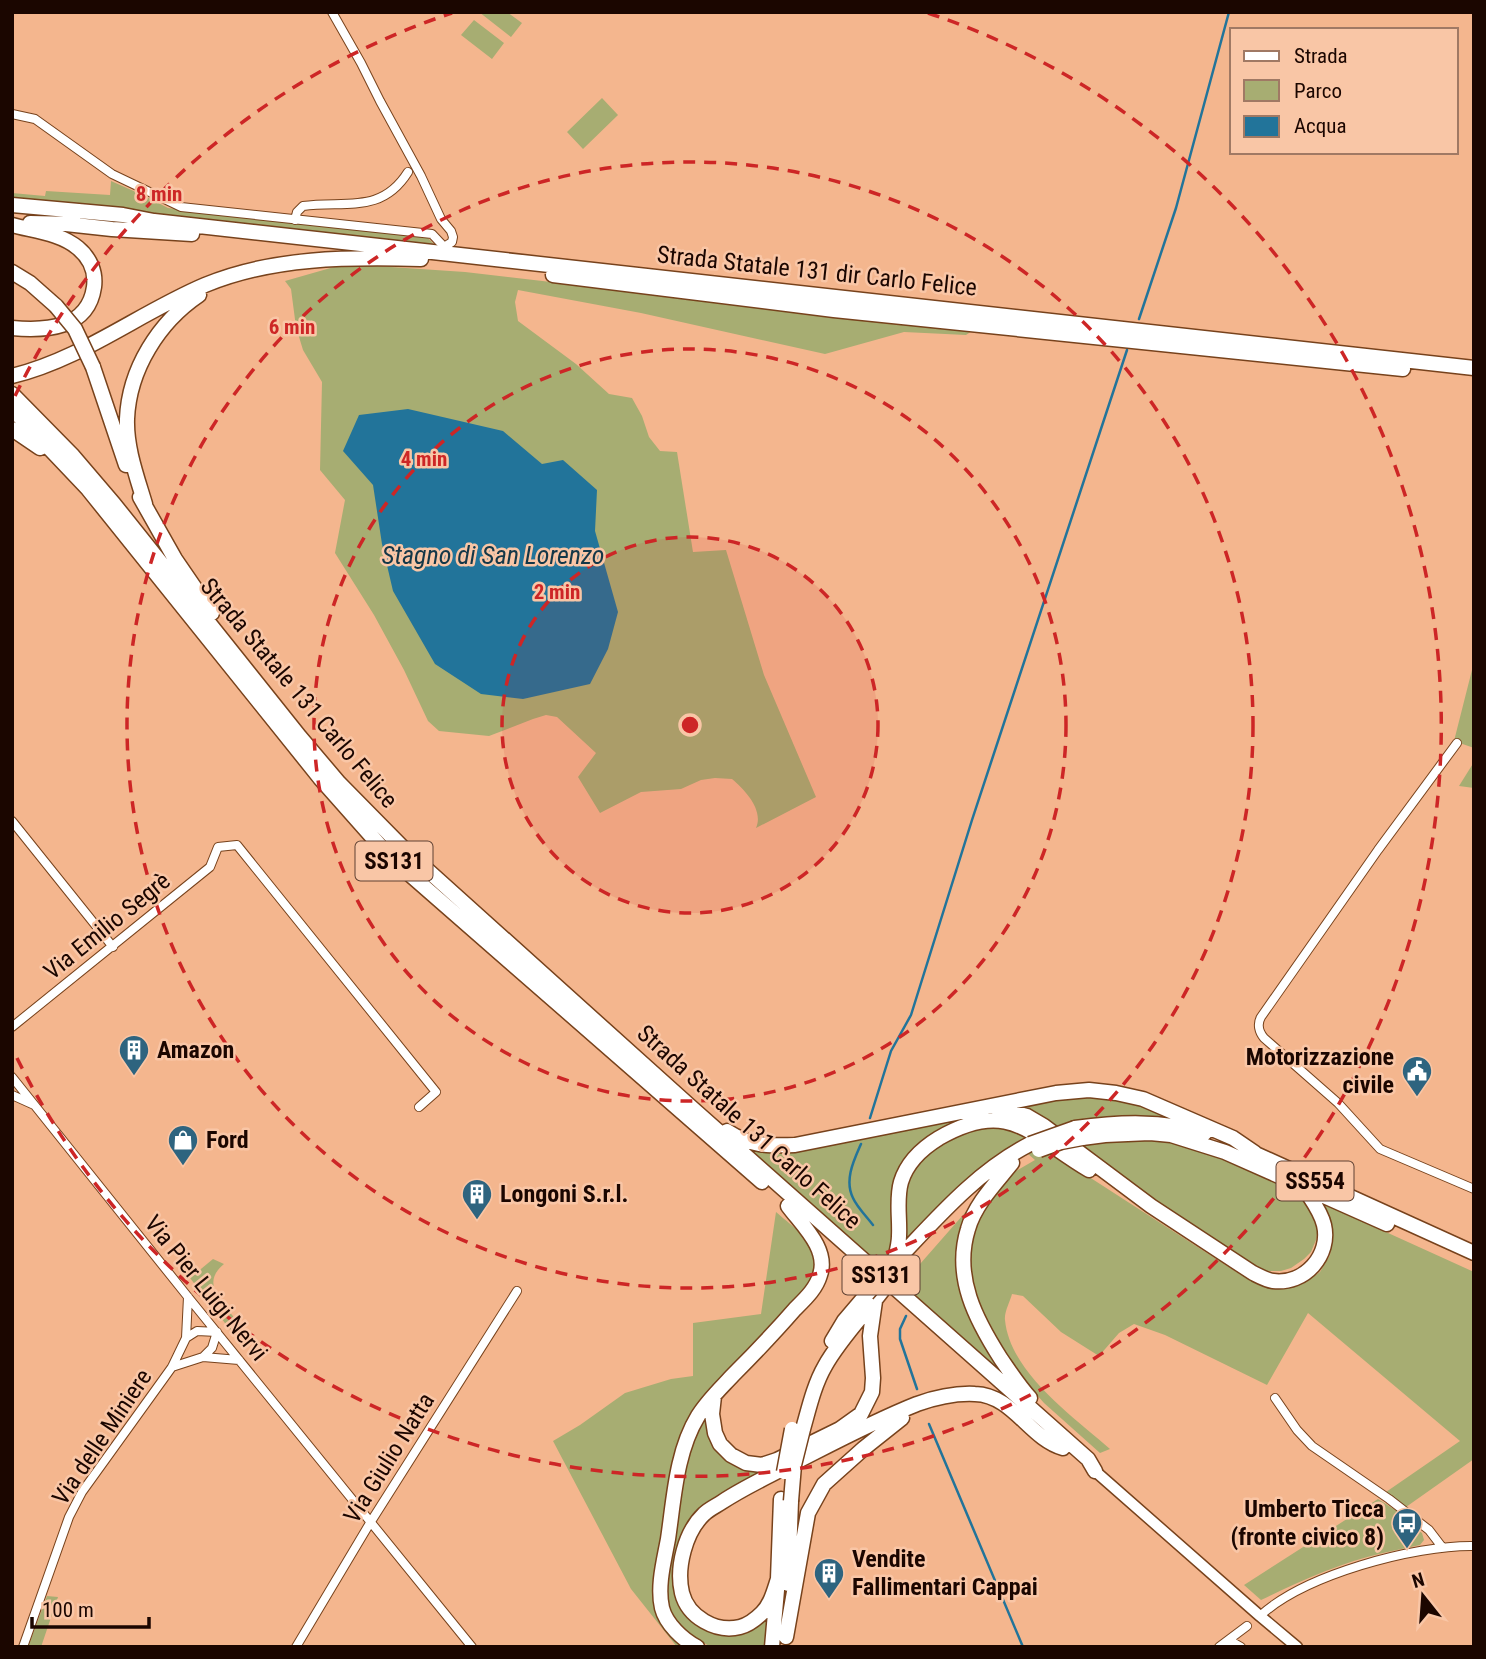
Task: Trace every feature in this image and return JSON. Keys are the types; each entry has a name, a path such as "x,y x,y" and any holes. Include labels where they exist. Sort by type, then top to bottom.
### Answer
{"highway":[{"path":"12,205 123,215 154,221"},
{"name":"Strada Statale 131 dir Carlo Felice","path":"154,221 448,250 1474,368"},
{"path":"12,224 154,221"},
{"path":"12,224 63,239 76,247 85,255 93,269 94,278 92,298 82,314 75,319 50,328 12,328"},
{"path":"66,224 239,237 380,251 430,259"},
{"path":"12,376 34,371 70,356 175,299 235,274 334,258 430,259"},
{"name":"Strada Statale 131 dir Carlo Felice","path":"430,259 834,310 1474,377"},
{"path":"145,505 134,468 127,420 139,367 170,320 197,297 221,284 272,267"},
{"path":"12,272 30,283 56,306 75,329 93,367 136,491 175,559 210,610 226,643"},
{"name":"Strada Statale 131 Carlo Felice","path":"14,401 320,778 390,857 788,1206 1067,1446 1088,1459 1095,1471"},
{"name":"Strada Statale 131 Carlo Felice","path":"14,401 73,456 339,783 404,849 1067,1446"},
{"path":"12,429 47,454 165,596 198,628"},
{"path":"692,1108 700,1108 738,1138 758,1145 795,1145 1056,1093 1089,1090 1143,1099 1233,1138 1255,1153"},
{"path":"989,1106 1027,1116 1044,1126 1151,1206"},
{"path":"900,1264 898,1213 900,1185 907,1165 926,1146 948,1133 989,1120 1017,1125 1037,1135 1073,1161 1151,1206 1266,1279 1292,1279 1311,1269 1318,1261 1325,1243 1324,1222 1303,1186"},
{"name":"SS554","path":"772,1647 786,1500 798,1429 825,1366 874,1296 949,1205 981,1175 1014,1152 1111,1123 1154,1123 1181,1127 1255,1153 1473,1255"},
{"name":"SS554","path":"1078,1133 1171,1135 1225,1152 1473,1255"},
{"name":"SS554","path":"900,1264 981,1184 1035,1147"},
{"path":"778,1579 771,1600 755,1619 741,1627 716,1626 698,1618 684,1600 680,1564 688,1540 704,1513 741,1490 860,1430 919,1403 962,1394 978,1394 994,1398 1007,1406 1052,1445 1067,1446 1065,1431 1034,1403 1012,1375 981,1326 966,1291 962,1258 968,1228 985,1197 1012,1163"},
{"path":"697,1647 689,1643 668,1620 663,1610 660,1586 679,1469 687,1439 698,1415 814,1289 821,1273 817,1245 788,1206"},
{"path":"714,1395 712,1414 720,1444 731,1455 746,1463 762,1465 777,1460 840,1429 861,1413 872,1392 870,1336 874,1296"},
{"path":"785,1642 808,1513 824,1484 919,1403"},
{"name":"SS554","path":"785,1642 786,1500"}],"main road":[{"path":"1095,1471 1297,1647"}],"street":[{"path":"12,114 35,119 112,174 181,207 432,234 448,250 453,237 451,231 441,219 421,176 332,12"},
{"path":"295,220 297,212 303,206 340,205 384,197 400,184 408,172"},
{"path":"1457,743 1370,861 1258,1023 1264,1038 1338,1103 1381,1149 1474,1189"},
{"path":"12,821 113,947"},
{"name":"Via Emilio Segrè","path":"12,1027 210,867 218,847 237,845 436,1092 419,1107"},
{"name":"Via Pier Luigi Nervi","path":"12,1077 471,1647"},
{"path":"12,1095 35,1105"},
{"name":"Via Giulio Natta","path":"296,1647 370,1522 517,1291"},
{"name":"Via delle Miniere","path":"23,1647 69,1517 82,1492 172,1367 186,1338 188,1297"},
{"path":"186,1338 197,1331 217,1332 212,1348 203,1357"},
{"name":"Via delle Miniere","path":"172,1367 203,1357 239,1360"},
{"path":"1275,1398 1297,1430 1312,1446 1429,1530 1442,1547"},
{"path":"1260,1616 1316,1582 1381,1559 1442,1547 1474,1546"},
{"path":"1219,1647 1247,1626"},
{"path":"1229,1640 1241,1647"}],"green space":[{"path":"479,12 507,12 522,23 511,37"},
{"path":"474,20 504,43 492,59 461,35"},
{"path":"602,98 618,115 583,149 567,132"},
{"path":"111,181 168,208 428,238 434,244 12,198 12,193 45,196 46,191 110,195"},
{"path":"376,266 465,272 972,331 966,335 904,332 825,354 641,313 518,290 515,302 518,321 576,364 609,394 632,398 649,437 660,451 677,452 693,552 726,550 764,675 816,797 756,828 758,821 755,807 732,779 701,780 681,789 641,792 600,813 578,777 596,753 557,717 546,715 489,736 439,731 428,721 374,615 335,553 345,500 320,470 322,382 303,350 296,327 291,289 285,281 334,267"},
{"path":"1474,662 1474,748 1454,741"},
{"path":"1474,762 1474,788 1459,786"},
{"path":"1085,1095 1137,1102 1191,1122 1116,1117 1086,1119 1052,1129 1013,1107"},
{"path":"989,1111 1017,1116 988,1116 902,1165 894,1245 890,1260 883,1267 742,1145 760,1150"},
{"path":"1004,1124 1020,1129 1241,1275 1271,1286 1291,1288 1320,1272 1330,1255 1333,1235 1322,1203 1474,1272 1474,1459 1406,1507 1386,1492 1460,1441 1308,1313 1267,1385 1165,1335 1134,1324 1119,1333 1099,1356 1061,1332 1023,1296 1012,1294 1005,1320 1009,1339 1018,1358 1031,1376 1062,1408 1110,1449 1100,1453 1029,1386 983,1321 968,1280 972,1227 992,1194 1011,1174 1035,1160 1018,1145 904,1248 903,1201 910,1175 923,1156 957,1133"},
{"path":"1162,1137 1212,1152 1298,1192 1314,1210 1318,1228 1311,1252 1291,1268 1281,1271 1265,1271 1251,1266 1076,1146 1120,1138"},
{"path":"970,1207 960,1238 957,1259 961,1295 982,1339 1012,1383 909,1293 913,1288 906,1280"},
{"path":"776,1212 808,1242 815,1260 813,1271 809,1284 707,1392 678,1443 659,1546 656,1601 689,1647 677,1647 631,1589 553,1441 625,1393 671,1379 693,1376 693,1323 761,1314"},
{"path":"213,1259 224,1264 215,1276 213,1284 218,1299 211,1305 190,1278"},
{"path":"219,1300 239,1323 234,1335 212,1306"},
{"path":"705,1412 724,1456 778,1463 746,1481 677,1551 686,1615 698,1626 724,1633 770,1613 765,1647 711,1647 681,1630 672,1619 666,1603 664,1583 683,1466"},
{"path":"1378,1499 1397,1511 1398,1516 1422,1533 1424,1540 1420,1545 1351,1562 1305,1579 1261,1600 1244,1585"},
{"path":"47,1596 58,1597 41,1647 28,1647"}],"water":[{"name":"Stagno di San Lorenzo","path":"408,409 503,431 542,464 563,460 597,490 595,531 618,612 608,649 590,684 523,699 481,694 435,664 393,591 373,485 343,451 359,415"}],"waterway":[{"path":"1139,319 1176,208 1229,12"},
{"path":"870,1118 891,1051 911,1015 972,820 1127,350"},
{"path":"861,1144 851,1170 850,1191 873,1225"},
{"path":"906,1316 900,1329 900,1339 917,1389"},
{"path":"929,1424 1023,1647"}],"place":[{"name":"Amazon","path":"134,1077"},
{"name":"Motorizzazione civile","path":"1417,1098"},
{"name":"Ford","path":"183,1167"},
{"name":"Longoni S.r.l.","path":"477,1221"},
{"name":"Umberto Ticca (fronte civico 8)","path":"1407,1550"},
{"name":"Vendite Fallimentari Cappai","path":"829,1600"}]}
